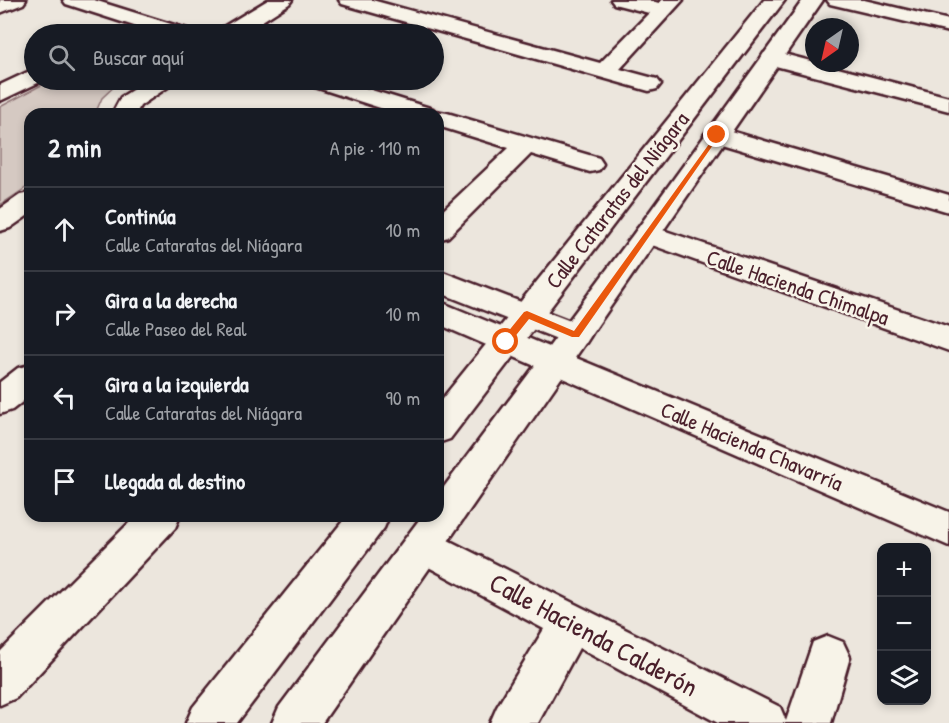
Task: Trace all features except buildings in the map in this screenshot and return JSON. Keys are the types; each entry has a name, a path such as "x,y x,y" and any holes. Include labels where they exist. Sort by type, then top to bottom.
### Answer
{"street":[{"path":"0,7 16,0"},
{"path":"73,0 146,24"},
{"path":"244,24 282,0"},
{"path":"349,0 434,24"},
{"path":"621,0 668,5"},
{"name":"Calle Cataratas del Niágara","path":"444,421 775,0"},
{"name":"Calle Cataratas del Niágara","path":"444,517 813,0"},
{"path":"837,0 949,26"},
{"path":"604,72 668,5"},
{"path":"135,24 139,22"},
{"path":"444,27 649,84"},
{"path":"772,58 949,104"},
{"path":"0,94 24,81"},
{"path":"127,108 130,102 148,90"},
{"path":"336,90 367,106"},
{"path":"444,120 590,164"},
{"path":"717,135 949,204"},
{"path":"444,225 525,146"},
{"path":"0,222 24,205"},
{"name":"Calle Hacienda Chimalpa","path":"648,234 949,339"},
{"path":"444,282 527,315 565,349"},
{"path":"444,315 506,342 565,349"},
{"name":"Calle Hacienda Chavarría","path":"565,349 949,529"},
{"path":"0,401 24,382"},
{"path":"4,672 155,522"},
{"path":"209,723 365,522"},
{"name":"Calle Cataratas del Niágara","path":"295,723 441,522"},
{"name":"Calle Hacienda Calderón","path":"424,545 764,723"},
{"path":"513,723 571,622"},
{"path":"808,723 828,657"}],"shaded area":[{"path":"32,90 110,90 102,98 98,108 24,108 24,189 0,205 0,107"}],"route":[{"path":"506,342 527,315 575,335 717,135"}]}
